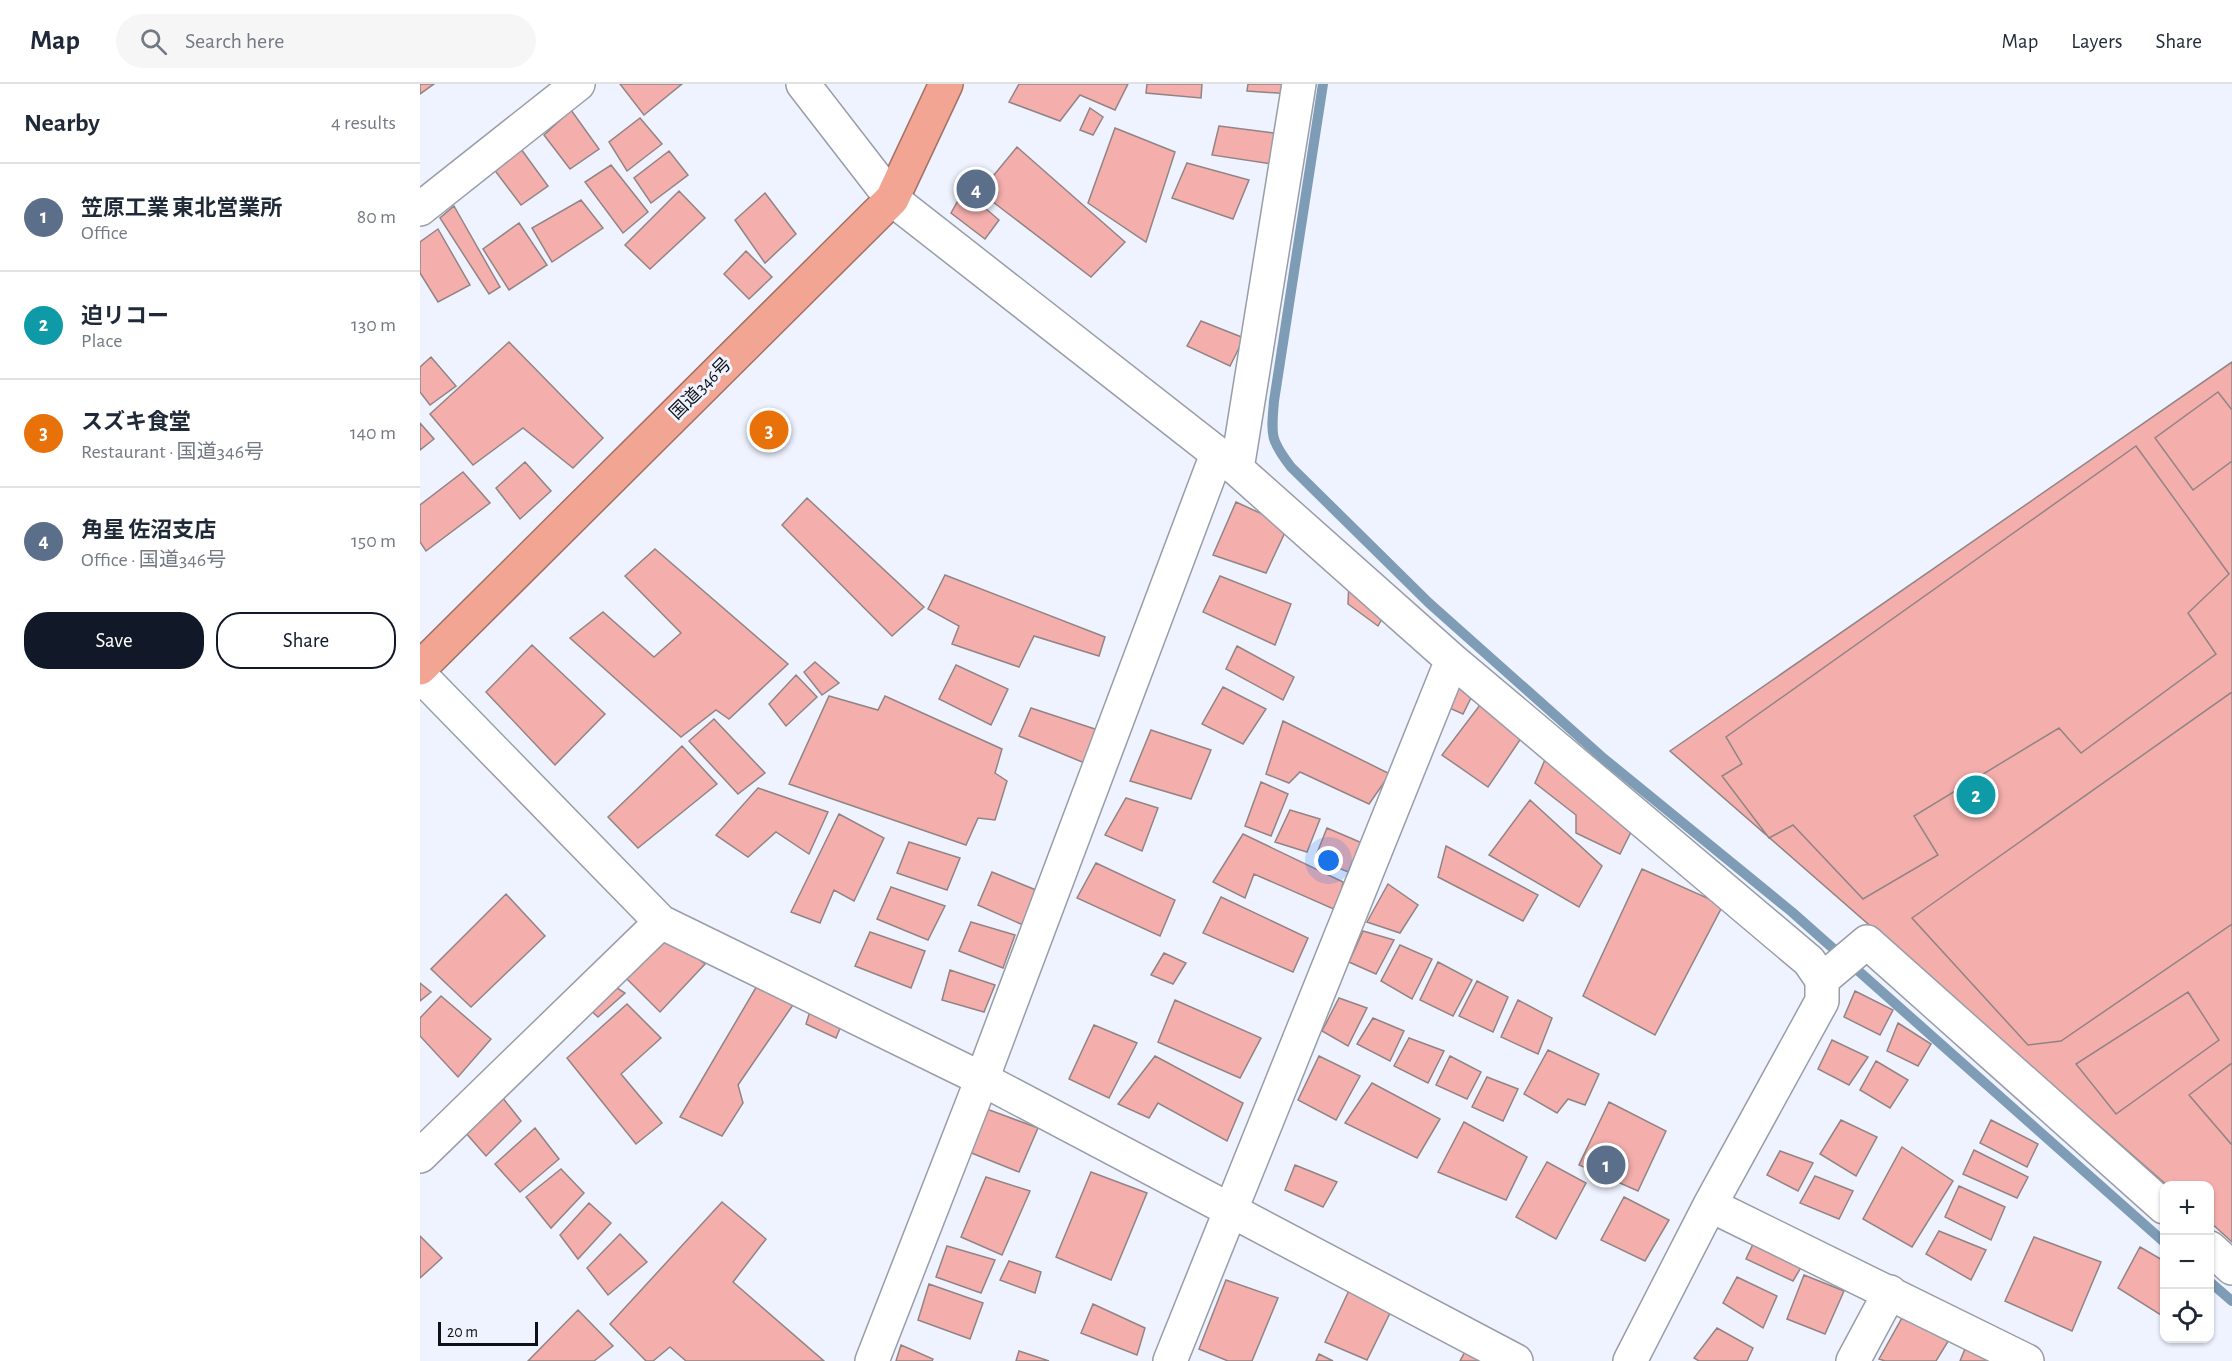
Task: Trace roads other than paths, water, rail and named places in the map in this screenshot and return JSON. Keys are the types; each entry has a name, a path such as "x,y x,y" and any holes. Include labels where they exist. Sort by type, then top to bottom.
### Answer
{"highway":[{"name":"国道346号","path":"420,668 892,199 946,84"}],"street":[{"path":"420,209 578,84"},
{"path":"803,84 892,199 1227,461 1452,660 1826,977"},
{"path":"873,1361 1227,461 1299,84"},
{"path":"1170,1361 1232,1212 1452,660"},
{"path":"420,675 661,922 982,1079 1516,1361"},
{"path":"420,1156 661,922"},
{"path":"1630,1361 1710,1204 1822,1001 1826,977 1867,942 2160,1204"},
{"path":"1710,1204 2027,1361"},
{"path":"2214,1252 2232,1268"},
{"path":"1853,1361 1890,1292"}],"waterway":[{"path":"1323,84 1274,401 1272,422 1274,437 1284,458 1429,603 1602,757 1792,912 2160,1238"},
{"path":"2214,1285 2232,1301"}],"place":[{"name":"角星 佐沼支店","path":"976,189"},
{"name":"スズキ食堂","path":"769,430"},
{"name":"迫リコー","path":"1976,795"},
{"name":"笠原工業 東北営業所","path":"1606,1165"}]}
